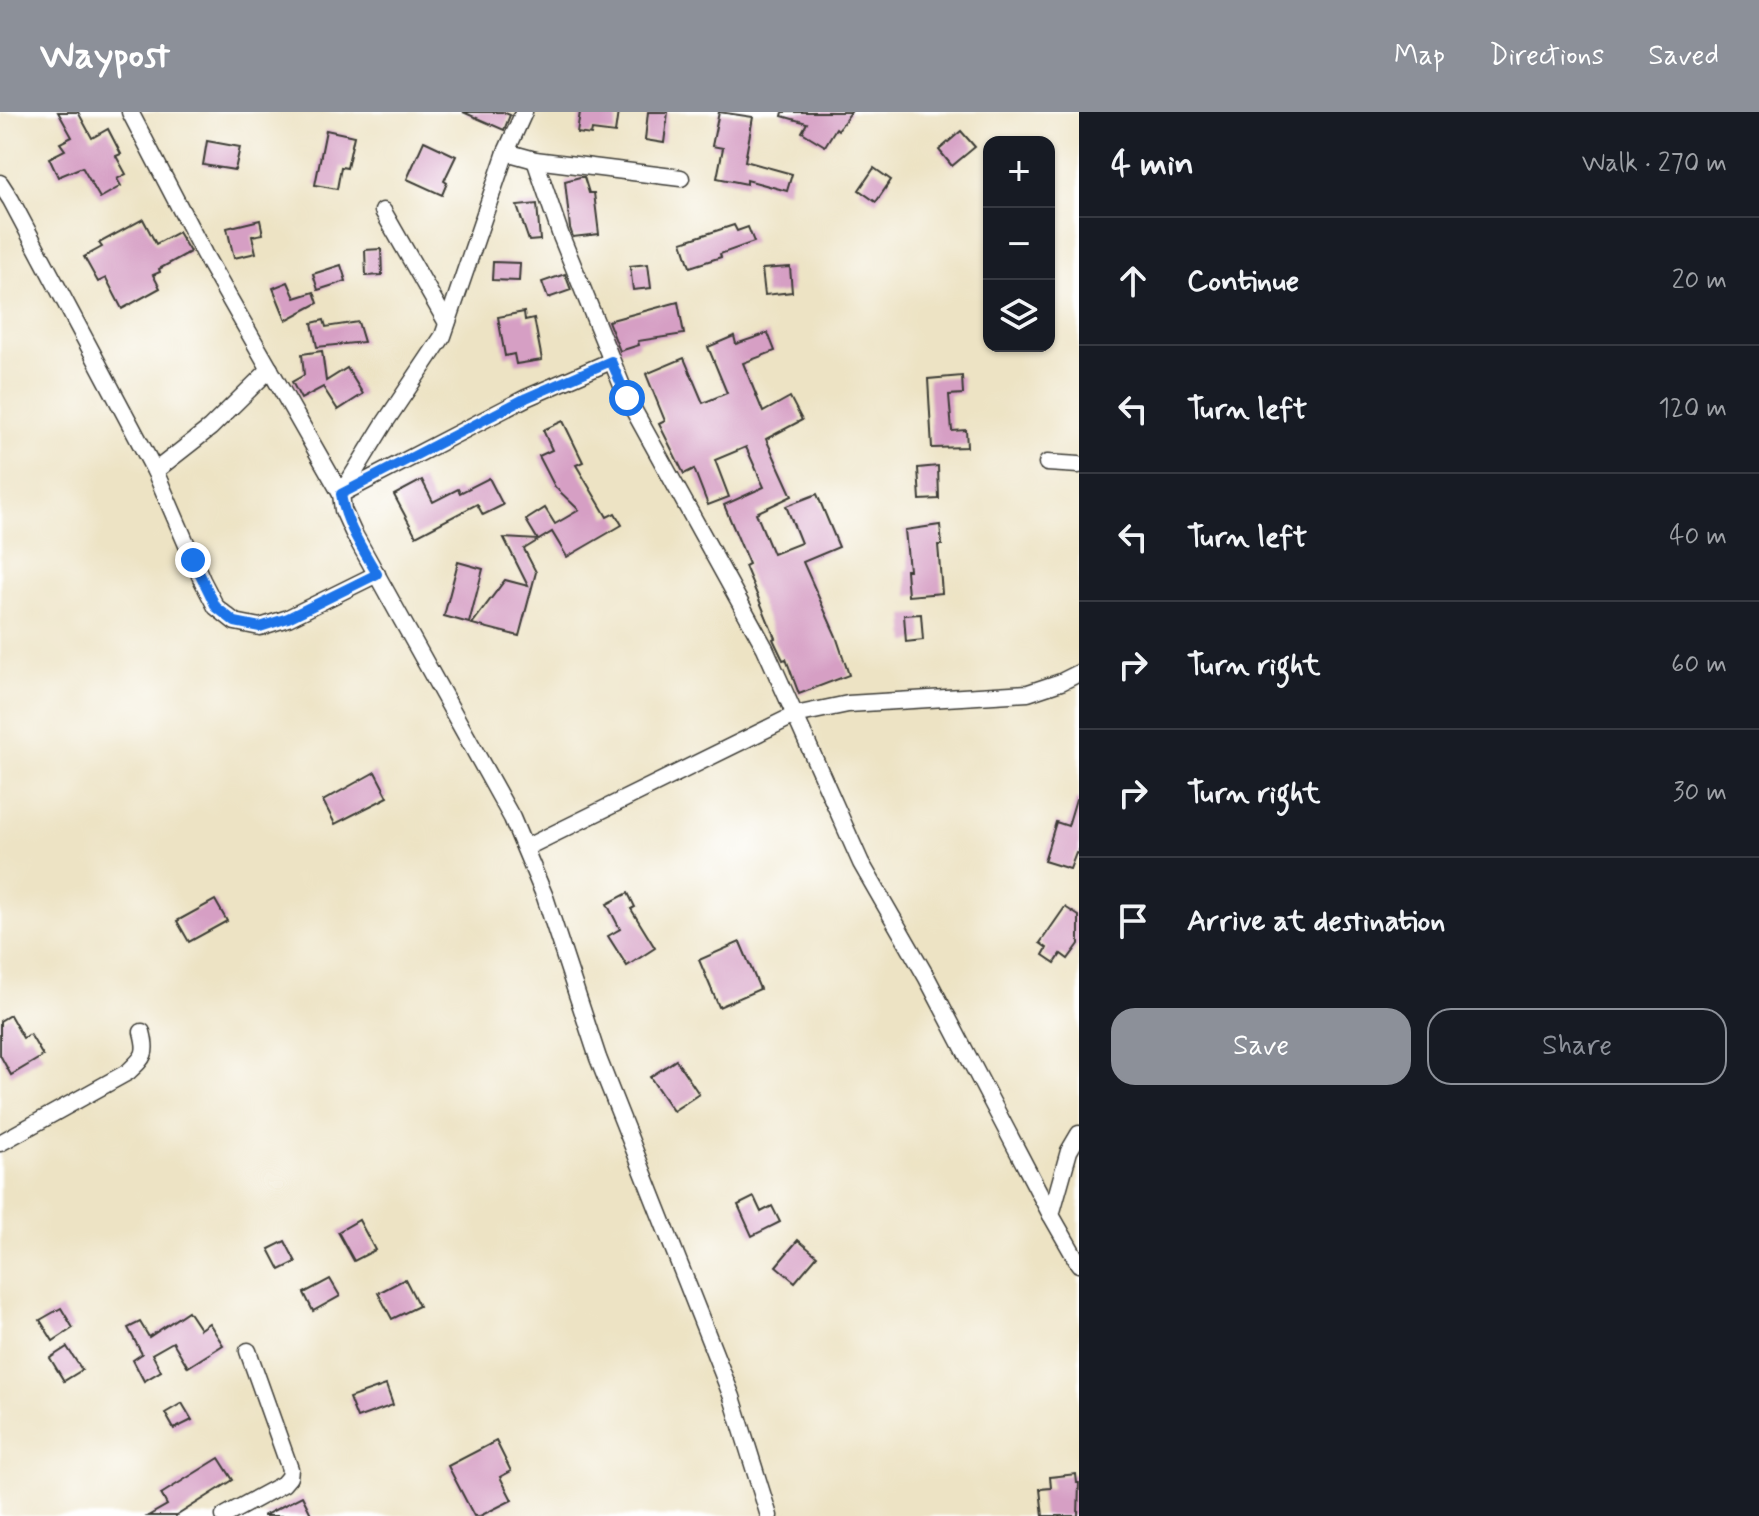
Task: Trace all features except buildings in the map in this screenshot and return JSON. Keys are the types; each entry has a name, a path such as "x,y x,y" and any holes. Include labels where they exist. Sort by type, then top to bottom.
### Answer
{"street":[{"path":"341,494 443,336 506,152 524,112"},
{"path":"137,116 204,254 341,494 343,510 353,532 512,818 545,897 598,1058 732,1397 769,1516"},
{"path":"506,152 535,160 681,178"},
{"path":"535,160 561,236 627,398 765,648 861,863 927,978 1079,1264"},
{"path":"0,183 155,471 216,607 235,622 260,627 288,618 377,574"},
{"path":"383,211 447,323"},
{"path":"341,494 517,402 611,361"},
{"path":"155,471 210,428 270,369"},
{"path":"1047,463 1079,465"},
{"path":"525,848 795,715 848,704 1028,693 1079,673"},
{"path":"0,1143 128,1072 143,1058 146,1046 142,1032"},
{"path":"1051,1215 1069,1151 1079,1134"},
{"path":"224,1516 283,1484 289,1477 290,1469 248,1351"}],"route":[{"path":"193,560 216,607 235,622 260,627 288,618 377,574 343,510 341,494 526,398 611,361 627,398"}]}
